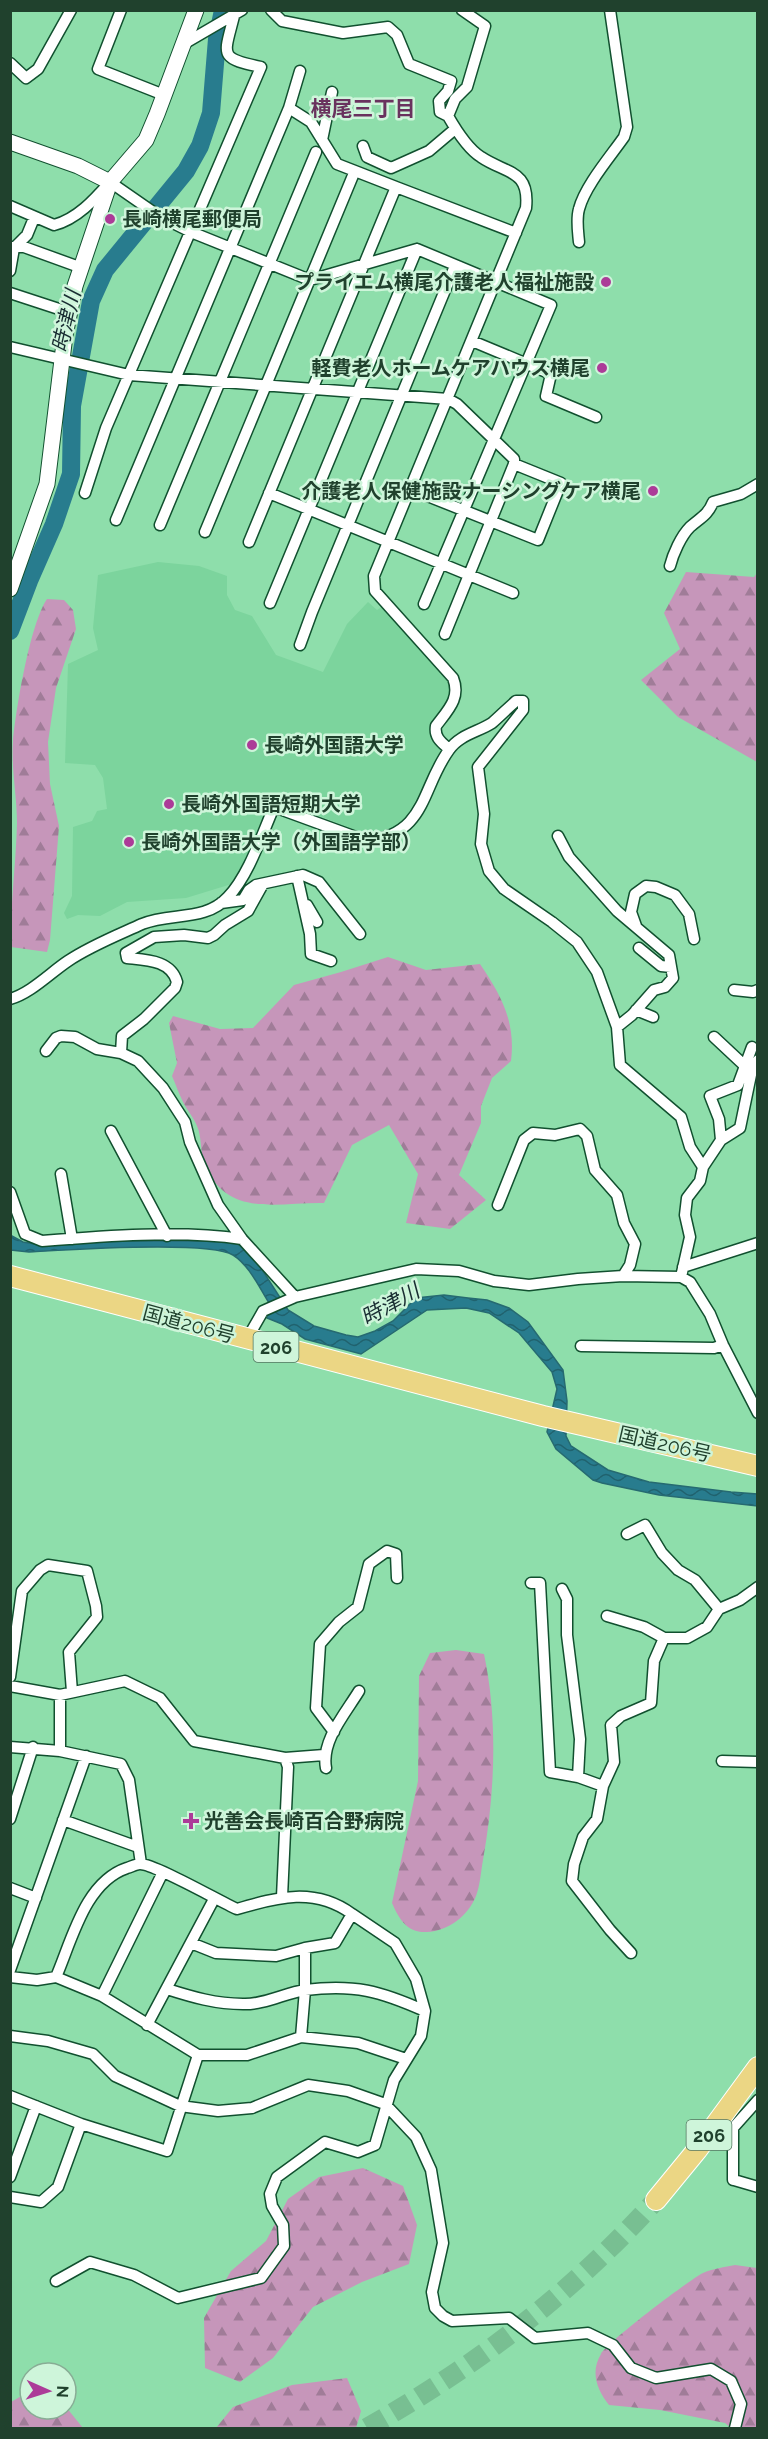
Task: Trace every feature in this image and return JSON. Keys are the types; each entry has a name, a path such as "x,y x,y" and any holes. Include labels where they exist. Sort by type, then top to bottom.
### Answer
{"highway":[{"name":"国道206号","path":"10,1276 543,1416 758,1467"},
{"name":"206","path":"758,2067 659,2201 705,2151 758,2080"}],"street":[{"path":"10,63 26,78 38,69 71,10"},
{"path":"121,10 98,69 164,95"},
{"path":"10,206 54,225 63,223 91,203 146,140 196,10"},
{"path":"271,10 282,21 343,33 388,27 397,35 409,64 451,81 448,91 439,101 440,112 448,116 455,129 479,157 514,173 524,182 527,197 526,208 374,576 375,591 453,678 455,700 435,730 440,741 449,749"},
{"path":"448,116 455,99 467,87 485,26 462,10"},
{"path":"579,242 577,225 584,197 624,137 627,127 610,10"},
{"path":"182,46 235,15"},
{"path":"85,493 106,429 261,67 232,60 228,56 228,38 235,15"},
{"path":"116,520 289,108 300,71"},
{"path":"322,140 332,92"},
{"path":"289,108 311,122 337,164 354,173 516,233"},
{"path":"363,146 367,157 391,168 429,151 455,129"},
{"path":"10,142 78,166 110,182 159,216 191,232 271,262 310,280 417,249 455,267 551,305 424,604"},
{"path":"160,525 316,152"},
{"path":"205,532 354,173"},
{"path":"10,589 47,484 64,360 68,312 110,182"},
{"path":"249,543 396,187"},
{"path":"10,271 12,247 27,235 34,218"},
{"path":"12,247 24,247 82,268"},
{"path":"270,603 417,249"},
{"path":"300,645 455,267"},
{"path":"10,293 68,312"},
{"path":"471,341 551,374 546,396 596,417"},
{"path":"10,347 129,375 448,399 457,404 514,459 514,464 445,634"},
{"path":"410,489 538,540 561,483 514,464"},
{"path":"670,567 672,557 688,528 708,513 713,502 741,494 758,484"},
{"path":"269,493 513,593"},
{"path":"220,903 240,882 274,807 367,841 378,840 398,832 410,823 449,749 469,733 491,723 516,701 523,701 523,710 478,767 484,814 481,844 483,857 489,871 504,889 577,942 597,972 617,1028 620,1065 681,1117 690,1147 703,1167"},
{"path":"558,836 568,857 617,911 669,955 673,978 665,987 654,990 617,1028"},
{"path":"10,999 26,991 70,959 144,924 166,918 193,916 220,903 243,900 249,890 263,884 297,876 303,875 319,882 360,934"},
{"path":"297,876 310,933 308,957 331,961"},
{"path":"121,1053 122,1036 144,1019 175,988 177,981 172,970 166,966 127,958 126,953 154,937 184,935 208,938 214,935 225,925 248,911 263,884"},
{"path":"636,926 631,912 635,894 646,886 656,887 675,895 689,914 694,939"},
{"path":"302,897 317,922"},
{"path":"639,948 661,966 671,967"},
{"path":"734,990 753,992 758,990"},
{"path":"636,1010 653,1017"},
{"path":"46,1051 56,1038 75,1037 97,1049 121,1053 138,1061 163,1088 185,1122 190,1142 219,1205 242,1239 295,1297"},
{"path":"714,1037 745,1066"},
{"path":"721,1140 719,1119 710,1096 738,1085 752,1047"},
{"path":"682,1272 690,1237 685,1215 687,1198 700,1181 703,1167 721,1140 740,1128 752,1070 758,1060"},
{"path":"498,1205 524,1140 533,1133 555,1135 580,1129 587,1136 595,1170 617,1195 624,1223 635,1244 630,1265 623,1276"},
{"path":"111,1131 167,1236"},
{"path":"61,1174 72,1239"},
{"path":"10,1192 25,1234 42,1241 167,1236 220,1236 242,1239"},
{"path":"247,1339 263,1311 295,1297 416,1269 459,1271 494,1281 529,1285 578,1279 682,1272 758,1243"},
{"path":"682,1272 710,1314 723,1345 758,1413"},
{"path":"580,1346 714,1347 723,1345"},
{"path":"627,1534 645,1525 662,1553 678,1570 695,1580 719,1609"},
{"path":"334,1732 316,1708 320,1644 339,1622 358,1607 369,1564 387,1551 396,1554 397,1578"},
{"path":"10,1677 22,1591 40,1570 48,1565 87,1571 96,1606 96,1617 69,1652 72,1692"},
{"path":"531,1583 540,1583 550,1772 578,1777 603,1786"},
{"path":"607,1616 644,1628 664,1638 687,1638 707,1627 719,1609 740,1600 758,1587"},
{"path":"562,1589 567,1599 567,1635 580,1739 578,1777"},
{"path":"631,1953 572,1881 574,1864 583,1836 597,1819 603,1786 614,1762 611,1725 621,1716 651,1703 654,1661 664,1638"},
{"path":"10,1686 60,1695 125,1681 160,1698 194,1741 285,1758 324,1755"},
{"path":"326,1768 324,1755 334,1732 359,1691"},
{"path":"60,1695 60,1751"},
{"path":"10,1746 60,1751 121,1764 129,1780 141,1864"},
{"path":"10,1819 33,1748"},
{"path":"10,1970 86,1756"},
{"path":"282,1896 288,1767 285,1758"},
{"path":"722,1761 758,1762"},
{"path":"63,1820 138,1847"},
{"path":"56,1977 94,1892 116,1872 141,1864 163,1872 237,1909 282,1896 322,1899 338,1904 395,1942 416,1979 425,2011 421,2036 394,2080 385,2104 375,2145 358,2152 325,2142 277,2177 270,2194 272,2206 282,2225 284,2246 261,2278 178,2298 134,2275 90,2262 56,2281"},
{"path":"102,1996 163,1872"},
{"path":"10,1888 36,1898"},
{"path":"147,2025 214,1899"},
{"path":"191,1942 216,1953 276,1956 335,1943 352,1914"},
{"path":"301,2037 305,1990 305,1948"},
{"path":"10,1977 38,1980 56,1977 102,1996 198,2055 246,2055 301,2037 358,2043 406,2059"},
{"path":"167,1989 207,2001 246,2004 305,1990 356,1988 387,1994 425,2011"},
{"path":"10,2036 48,2041 93,2054 115,2076 180,2106 218,2111 252,2108 308,2085 348,2091 385,2104 416,2137 431,2170 443,2243 432,2292 435,2308 442,2316 452,2321 509,2318 535,2338 588,2333 613,2345 631,2368 656,2378 711,2369 731,2381 741,2404 735,2428"},
{"path":"10,2096 81,2124 167,2151 198,2055"},
{"path":"758,2100 733,2128 734,2180 758,2187"},
{"path":"10,2177 36,2106"},
{"path":"10,2197 41,2202 58,2187 81,2124"}],"shaded area":[{"name":"長崎外国語大学","path":"158,562 199,566 227,576 227,595 235,610 252,616 276,655 323,672 347,624 368,602 377,610 383,606 449,682 451,694 430,725 433,740 444,751 405,819 393,831 361,832 271,797 235,883 186,898 127,902 100,916 78,915 67,919 64,913 72,896 73,827 92,821 97,811 107,809 103,778 95,765 65,763 68,664 98,650 93,628 98,575"}],"green space":[{"path":"686,572 754,577 757,573 757,762 678,717 641,680 680,649 664,613"},
{"path":"47,599 64,600 73,610 76,629 56,688 48,742 50,784 59,826 50,940 47,952 11,947 11,931 17,823 13,741 30,646"},
{"path":"388,957 426,970 480,964 505,1009 511,1034 511,1061 492,1078 481,1106 481,1123 459,1175 486,1200 450,1229 406,1223 418,1174 389,1125 352,1145 324,1203 254,1204 239,1200 225,1192 213,1180 204,1162 197,1126 172,1076 177,1063 169,1023 173,1016 220,1029 253,1028 294,985"},
{"path":"456,1650 484,1654 493,1731 492,1783 487,1835 476,1896 468,1910 463,1916 442,1929 420,1932 405,1924 392,1903 418,1781 419,1676 430,1653"},
{"path":"363,2168 403,2186 417,2225 409,2264 362,2282 313,2307 273,2358 240,2382 205,2368 204,2318 231,2271 266,2241 288,2199 319,2177"},
{"path":"735,2265 757,2268 757,2428 731,2428 725,2423 660,2410 609,2405 596,2381 596,2367 606,2348 695,2278 703,2273"},
{"path":"347,2378 361,2411 356,2428 216,2428 233,2407 292,2385"},
{"path":"18,2398 18,2421 77,2421 83,2428 11,2428 11,2402"}],"water":[{"name":"時津川","path":"10,1235 23,1242 35,1244 111,1241 229,1241 242,1246 252,1254 288,1310 314,1326 358,1337 393,1321 416,1298 444,1295 487,1300 509,1308 528,1322 563,1370 567,1401 566,1436 571,1446 608,1470 649,1482 757,1494 757,1506 659,1495 593,1480 556,1449 547,1432 557,1389 552,1372 519,1333 489,1313 466,1308 427,1310 361,1354 305,1339 282,1324 267,1318 269,1303 249,1270 233,1255 219,1250 167,1247 29,1252 11,1250"}],"waterway":[{"name":"時津川","path":"10,631 54,524 71,474 72,406 91,301 105,270 186,171 200,146 211,113 217,39 223,10"}],"tunnel":[{"path":"367,2428 447,2379 521,2326 590,2266 656,2200"}],"place":[{"name":"長崎横尾郵便局","path":"110,219"},
{"name":"プライエム横尾介護老人福祉施設","path":"606,282"},
{"name":"軽費老人ホームケアハウス横尾","path":"602,368"},
{"name":"介護老人保健施設ナーシングケア横尾","path":"653,491"},
{"name":"長崎外国語大学","path":"252,745"},
{"name":"長崎外国語短期大学","path":"169,804"},
{"name":"長崎外国語大学（外国語学部）","path":"129,842"},
{"name":"光善会長崎百合野病院","path":"191,1821"}],"district":[{"name":"横尾三丁目","path":"363,108"}]}
